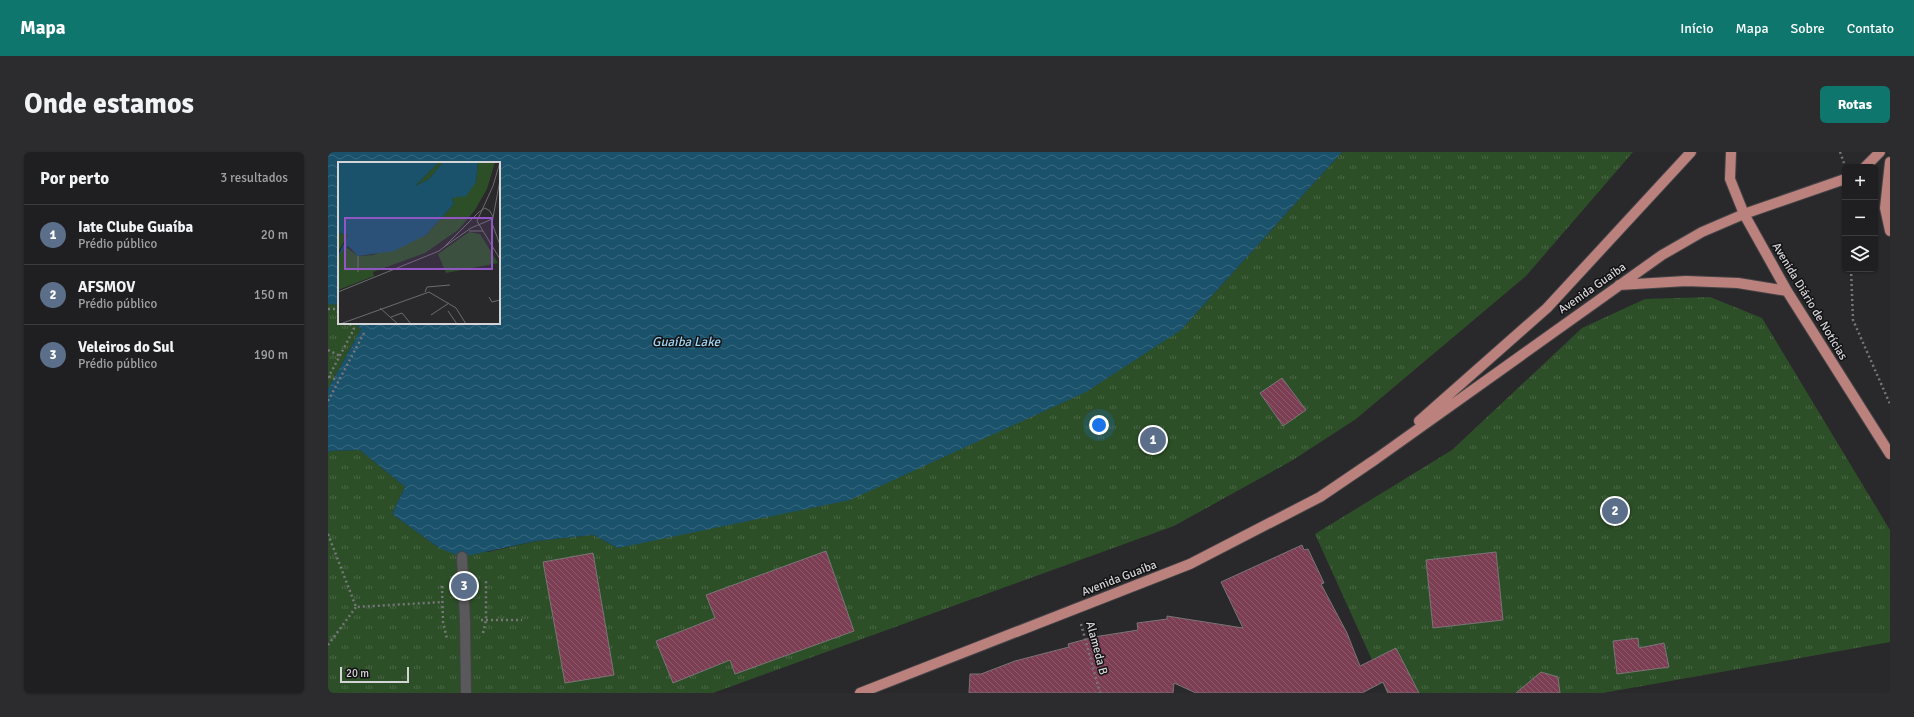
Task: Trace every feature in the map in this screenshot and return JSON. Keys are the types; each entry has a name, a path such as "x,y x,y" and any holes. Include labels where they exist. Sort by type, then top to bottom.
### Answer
{"main road":[{"name":"Avenida Guaíba","path":"1376,459 1547,308 1691,152"},
{"name":"Avenida Diário de Notícias","path":"1731,152 1730,179 1744,214 1787,291 1890,454"},
{"path":"1868,164 1880,152"},
{"path":"1890,162 1885,208 1890,231"},
{"name":"Avenida Guaíba","path":"860,693 1190,564 1320,496 1376,459 1662,255 1702,232 1744,214 1842,180"},
{"path":"1619,285 1686,281 1730,282 1787,291"}],"lane":[{"path":"462,557 466,693"}],"path":[{"path":"1840,152 1844,164"},
{"path":"1851,272 1853,320 1890,404"},
{"path":"328,309 336,309 338,312"},
{"path":"338,381 329,377 354,329 350,324"},
{"path":"328,401 364,333"},
{"path":"328,350 340,356"},
{"path":"328,534 356,608"},
{"path":"486,580 486,600"},
{"path":"328,645 356,608 443,602 442,586"},
{"name":"Alameda B","path":"1077,608 1100,693"},
{"path":"486,620 522,620"}],"green space":[{"path":"1342,152 1633,152 1526,276 1356,419 1293,460 1174,526 713,693 328,693 328,453 330,451 360,450 405,487 392,514 439,548 488,552 536,541 593,535 618,548 1181,330"},
{"path":"1710,297 1762,318 1890,530 1890,642 1603,693 1387,693 1315,534 1452,450 1582,328 1645,299"},
{"path":"328,304 338,305 338,324 356,324 361,329 328,389"}],"water":[{"name":"Guaíba Lake","path":"328,152 1342,152 1181,330 1086,392 850,500 618,548 593,535 536,541 462,557 439,548 392,514 405,487 360,450 330,451 328,453 328,389 361,329 356,324 500,324 500,162 338,162 338,305 328,304"}],"building":[{"path":"1282,378 1306,410 1283,426 1260,393"},
{"path":"1302,545 1304,550 1308,549 1324,583 1321,584 1347,633 1360,666 1396,648 1419,693 1388,693 1383,682 1362,693 1196,693 1174,683 1173,693 969,693 970,674 981,674 1015,661 1069,647 1068,644 1094,637 1138,630 1137,623 1167,619 1167,616 1243,628 1221,582"},
{"path":"826,551 854,631 735,674 730,660 673,683 656,641 715,618 706,595"},
{"path":"1496,552 1503,620 1433,628 1426,560"},
{"path":"593,553 614,675 565,683 543,562"},
{"path":"1638,638 1639,648 1664,643 1669,667 1617,674 1613,641"},
{"path":"1541,672 1558,677 1560,693 1516,693"}],"place":[{"name":"Iate Clube Guaíba","path":"1153,440"},
{"name":"AFSMOV","path":"1615,511"},
{"name":"Veleiros do Sul","path":"464,586"}]}
